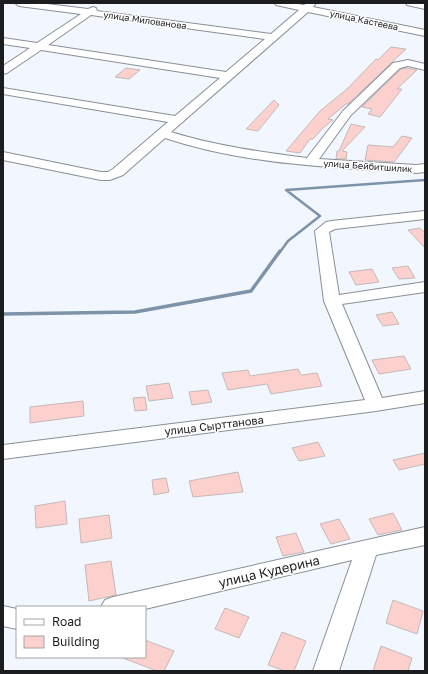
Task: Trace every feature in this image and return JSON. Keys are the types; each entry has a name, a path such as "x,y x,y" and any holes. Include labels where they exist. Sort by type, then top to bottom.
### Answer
{"street":[{"name":"улица Милованова","path":"19,3 272,37"},
{"path":"3,71 103,3"},
{"name":"улица Кастеева","path":"279,3 309,5 425,33"},
{"path":"410,3 425,6"},
{"path":"3,156 101,176 110,176 118,172 309,5"},
{"path":"3,41 228,76"},
{"path":"310,162 347,113 397,65 408,63 425,67"},
{"path":"3,91 177,120"},
{"name":"улица Бейбитшилик","path":"163,133 193,143 229,151 310,162 416,169 425,168"},
{"path":"376,405 332,301 322,231 331,225 425,215"},
{"path":"332,301 425,287"},
{"name":"улица Сырттанова","path":"3,452 376,405 425,397"},
{"name":"улица Кудерина","path":"117,606 425,536"},
{"path":"326,671 367,548"},
{"path":"3,616 16,619"}],"building":[{"path":"391,47 406,49 348,104 328,119 333,120 313,139 310,139 300,153 286,151 320,111 347,89 376,59 378,60"},
{"path":"126,68 140,70 129,79 115,77"},
{"path":"407,68 417,70 397,89 402,89 380,117 368,114 372,109 362,107 401,69"},
{"path":"274,100 279,105 258,131 246,129"},
{"path":"351,124 365,127 342,151 347,152 346,159 336,159 337,151 339,151"},
{"path":"402,136 412,138 394,162 365,160 368,145 393,147"},
{"path":"420,228 425,233 425,248 408,230"},
{"path":"408,266 415,278 399,279 392,268"},
{"path":"372,269 379,282 356,285 349,272"},
{"path":"392,312 399,324 383,326 376,315"},
{"path":"404,356 411,369 379,374 372,360"},
{"path":"298,369 301,375 317,373 322,386 271,394 267,384 228,390 222,373 248,370 250,376"},
{"path":"169,383 173,398 149,401 146,386"},
{"path":"208,390 212,402 192,405 189,392"},
{"path":"145,397 147,410 135,411 133,398"},
{"path":"83,401 84,416 30,423 30,407"},
{"path":"318,442 325,456 299,461 292,448"},
{"path":"425,453 425,464 399,470 393,460"},
{"path":"238,472 243,492 193,497 189,481"},
{"path":"166,478 169,492 154,495 152,480"},
{"path":"65,501 67,524 36,528 35,506"},
{"path":"393,513 402,530 378,535 369,519"},
{"path":"109,515 112,538 81,543 79,519"},
{"path":"339,519 350,539 331,544 320,524"},
{"path":"296,533 304,552 283,556 276,537"},
{"path":"111,561 116,595 89,601 85,565"},
{"path":"393,600 423,611 417,634 386,623"},
{"path":"225,608 249,617 239,638 215,629"},
{"path":"282,632 306,641 294,671 285,671 268,665"},
{"path":"146,640 174,651 164,671 157,671 123,658 146,658"},
{"path":"381,646 412,658 408,671 373,671"}],"waterway":[{"path":"280,252 288,241 320,216 286,190 425,180"},
{"path":"3,314 135,312 251,291 280,251"}]}
